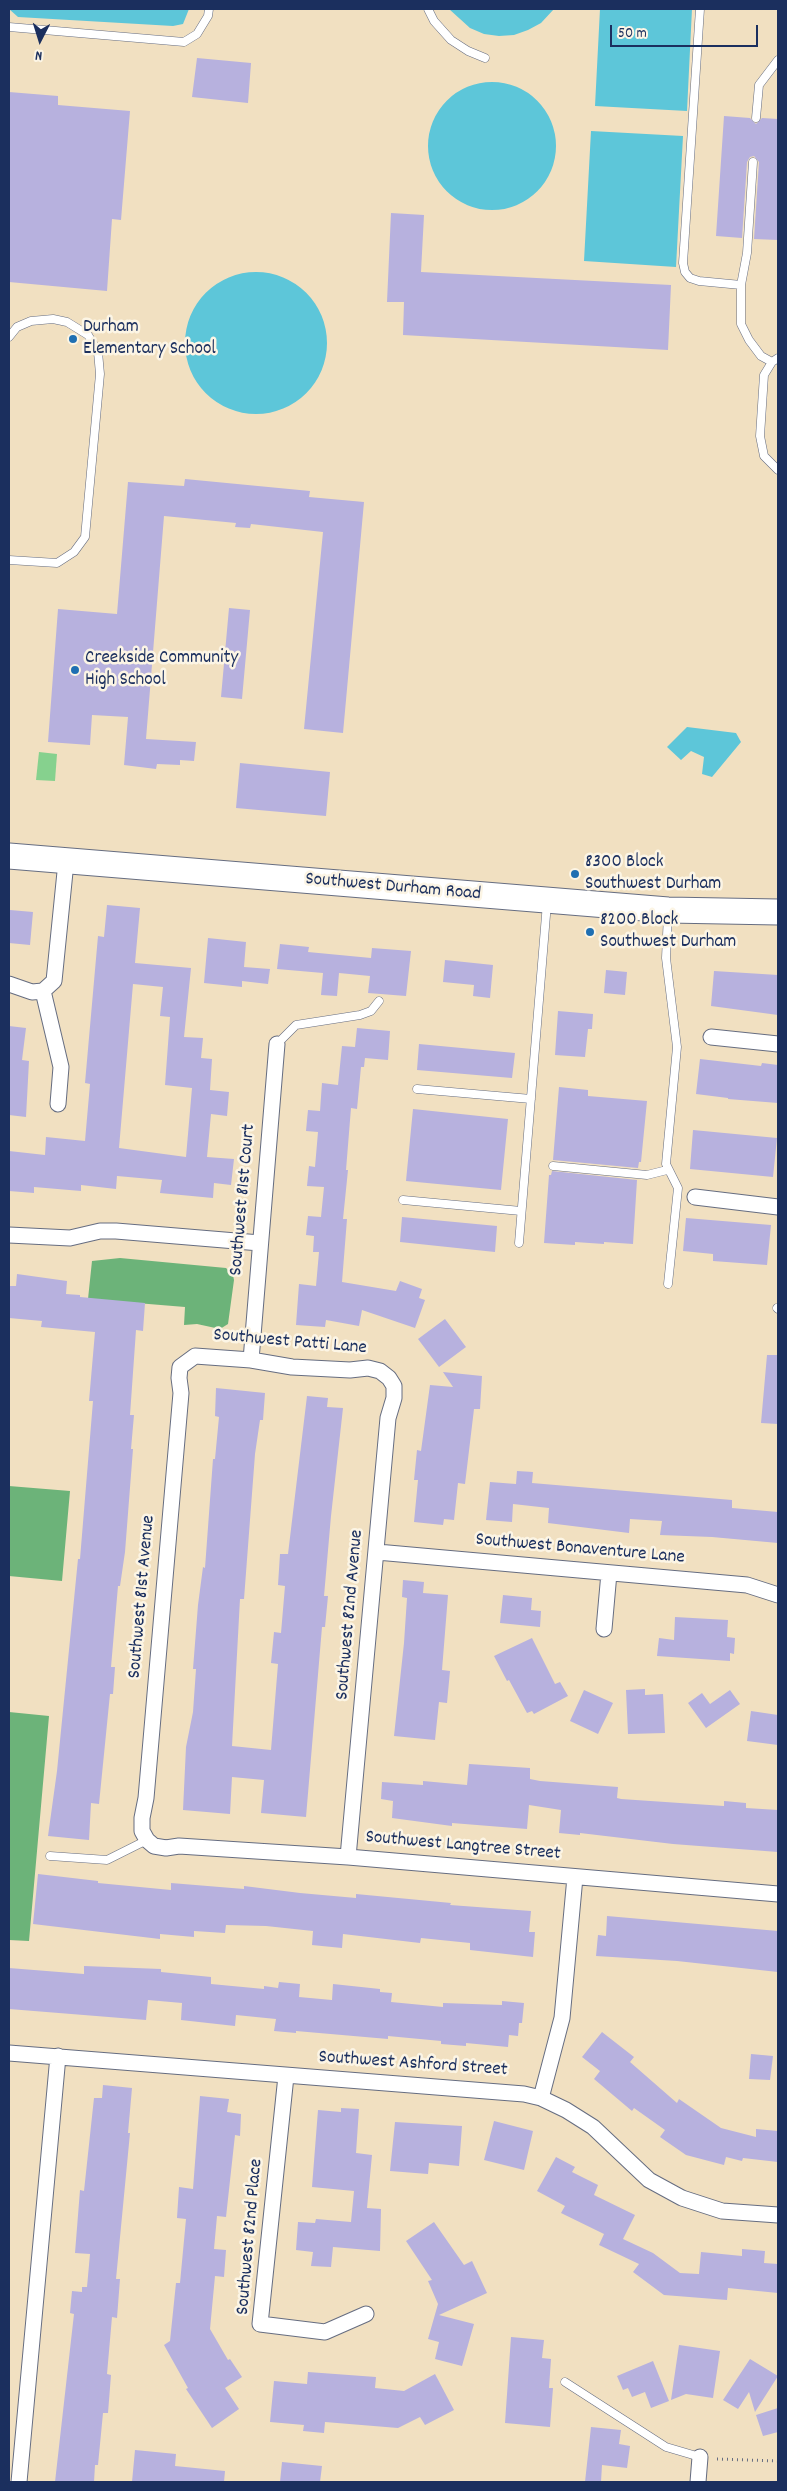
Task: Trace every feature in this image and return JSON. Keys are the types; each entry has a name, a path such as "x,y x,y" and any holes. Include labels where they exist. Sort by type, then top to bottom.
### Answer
{"main road":[{"name":"Southwest Durham Road","path":"9,856 668,910 778,912"}],"street":[{"path":"9,984 32,992 43,991 54,981 66,862"},
{"path":"43,991 62,1067 58,1104"},
{"path":"711,1037 778,1044"},
{"name":"Southwest 81st Court","path":"251,1360 277,1044"},
{"path":"695,1196 778,1207"},
{"path":"9,1235 70,1238 100,1231 116,1231 260,1243"},
{"name":"Southwest Patti Lane","path":"187,1360 195,1356 206,1355 292,1367 350,1370 368,1368 380,1371 389,1378"},
{"name":"Southwest 81st Avenue","path":"147,1840 142,1831 142,1818 146,1798 181,1394 180,1367 187,1360"},
{"name":"Southwest 82nd Avenue","path":"348,1857 388,1418 394,1398 394,1386 389,1378"},
{"name":"Southwest Bonaventure Lane","path":"377,1552 747,1585 778,1595"},
{"path":"604,1629 609,1572"},
{"name":"Southwest Langtree Street","path":"147,1840 154,1846 166,1848 179,1846 348,1857 778,1894"},
{"path":"541,2098 562,2018 575,1877"},
{"name":"Southwest Ashford Street","path":"9,2053 524,2094 541,2098 566,2110 593,2127 649,2180 682,2198 722,2211 778,2215"},
{"path":"19,2482 58,2056"},
{"name":"Southwest 82nd Place","path":"286,2076 260,2324 325,2332 366,2314"},
{"path":"698,2482 700,2457"}],"lane":[{"path":"9,27 184,42 197,34 208,16 209,9"},
{"path":"428,9 434,21 451,40 468,51 485,58"},
{"path":"700,9 683,263 685,272 690,278 699,281 741,285"},
{"path":"756,118 759,85 778,60"},
{"path":"753,162 747,253 741,285 742,324 749,340 757,351 775,360 764,376 760,436 764,456 778,470"},
{"path":"9,337 17,327 30,320 53,319 67,322 88,335 98,352 100,374 90,507 85,536 74,552 57,563 9,560"},
{"path":"519,1242 547,900"},
{"path":"668,910 666,958 676,1047 667,1170 678,1188 668,1284"},
{"path":"277,1044 296,1025 360,1015 371,1011 378,1001"},
{"path":"417,1089 531,1099"},
{"path":"553,1166 647,1175 667,1170"},
{"path":"403,1200 521,1211"},
{"path":"50,1856 107,1860 147,1840"},
{"path":"565,2382 666,2447 700,2457"}],"path":[{"path":"700,2457 737,2461 778,2461"}],"green space":[{"path":"39,752 57,754 55,781 36,780"},
{"path":"120,1258 226,1268 233,1275 234,1280 228,1324 220,1329 197,1324 184,1325 185,1307 88,1299 92,1261"},
{"path":"9,1486 70,1491 62,1581 9,1576"},
{"path":"9,1712 49,1716 29,1941 9,1940"}],"water":[{"path":"9,9 189,9 183,24 173,26 18,17"},
{"path":"449,9 554,9 541,23 528,30 514,35 499,36 484,34 470,28"},
{"path":"600,9 692,9 687,111 595,106"},
{"path":"492,82 505,83 517,87 537,101 551,121 555,133 555,159 551,171 537,191 517,205 505,209 492,210 479,209 467,205 447,191 433,171 429,159 428,146 429,133 433,121 447,101 467,87 479,83"},
{"path":"591,131 683,136 676,267 584,261"},
{"path":"256,272 283,278 295,284 306,293 315,304 321,316 327,343 321,370 315,382 306,393 295,402 283,408 256,414 229,408 217,402 206,393 197,382 191,370 185,343 191,316 197,304 206,293 217,284 229,278"},
{"path":"687,727 736,733 741,742 712,777 702,774 704,757 691,751 681,760 667,747"}],"building":[{"path":"197,58 251,63 248,103 192,97"},
{"path":"9,92 58,96 58,105 130,111 121,220 112,219 107,291 9,282"},
{"path":"724,116 750,118 756,124 762,118 778,119 778,240 754,239 759,162 754,156 750,157 747,162 742,238 716,236"},
{"path":"391,213 424,215 421,272 671,285 668,350 403,335 404,302 387,302"},
{"path":"185,479 310,491 309,497 364,502 343,733 304,729 323,532 251,524 250,528 235,527 236,523 164,516 146,739 196,742 194,761 180,760 180,765 157,764 156,769 124,765 128,717 92,715 90,745 48,742 58,609 117,614 128,482 184,486"},
{"path":"229,608 250,610 242,699 221,697"},
{"path":"240,763 330,772 326,816 236,808"},
{"path":"107,905 140,908 135,963 191,968 184,1037 203,1038 201,1058 212,1059 210,1090 229,1092 227,1116 211,1114 207,1157 234,1159 231,1185 214,1183 213,1198 160,1193 162,1180 117,1176 116,1189 81,1185 81,1191 34,1187 34,1193 9,1191 9,1151 45,1155 46,1137 85,1141 90,1084 85,1083 98,936 104,937","holes":["133,984 163,987 160,1016 170,1017 165,1085 192,1088 186,1157 119,1148"]},
{"path":"10,910 33,912 30,945 9,943"},
{"path":"208,938 246,942 244,967 270,969 268,984 242,981 242,987 204,983"},
{"path":"280,944 309,947 308,952 371,958 372,948 411,951 406,996 368,993 370,976 339,973 337,996 321,995 323,973 277,969"},
{"path":"445,960 493,965 490,998 473,996 474,985 443,982"},
{"path":"606,970 627,972 625,995 604,993"},
{"path":"714,971 778,975 778,1015 711,1006"},
{"path":"558,1011 593,1014 592,1029 588,1029 585,1057 555,1055"},
{"path":"9,1026 26,1028 22,1060 29,1061 26,1117 9,1115"},
{"path":"357,1028 390,1031 388,1060 365,1058 364,1067 361,1067 357,1109 351,1108 343,1219 347,1219 342,1282 396,1291 400,1281 422,1289 419,1298 425,1300 415,1328 362,1310 359,1326 326,1320 325,1327 296,1325 299,1284 316,1286 319,1252 313,1252 314,1236 306,1235 308,1216 321,1217 324,1187 307,1186 309,1166 315,1167 318,1132 306,1131 308,1110 320,1111 322,1083 338,1085 342,1046 355,1047"},
{"path":"419,1044 515,1053 512,1078 417,1070"},
{"path":"700,1059 761,1066 762,1063 778,1065 778,1103 696,1094"},
{"path":"559,1087 588,1090 588,1096 647,1101 641,1162 639,1162 638,1168 553,1160"},
{"path":"413,1109 508,1119 501,1190 406,1181"},
{"path":"693,1130 777,1138 773,1177 690,1169"},
{"path":"552,1171 637,1180 633,1244 604,1242 604,1244 575,1242 575,1245 544,1243 549,1175 551,1175"},
{"path":"402,1217 497,1226 495,1252 400,1242"},
{"path":"686,1218 771,1225 767,1265 713,1261 713,1254 683,1251"},
{"path":"17,1274 67,1281 66,1294 145,1303 143,1331 136,1330 130,1415 134,1415 131,1449 133,1449 125,1552 120,1586 118,1586 111,1667 115,1667 113,1694 110,1694 99,1804 91,1803 89,1840 48,1836 57,1771 78,1559 80,1559 93,1401 89,1401 95,1332 41,1327 42,1321 9,1318 9,1286 16,1286"},
{"path":"445,1319 466,1347 439,1367 418,1339"},
{"path":"767,1355 778,1355 778,1424 761,1423"},
{"path":"443,1372 482,1376 480,1409 474,1409 465,1484 458,1483 454,1520 444,1519 443,1525 414,1522 418,1480 414,1480 417,1450 421,1451 430,1385 453,1387"},
{"path":"216,1388 265,1393 263,1420 260,1420 255,1454 244,1599 240,1599 232,1746 271,1750 278,1664 271,1663 274,1632 281,1633 285,1586 278,1585 280,1554 288,1554 307,1396 328,1398 327,1407 343,1408 331,1516 324,1596 328,1596 325,1627 322,1627 306,1817 261,1813 264,1780 232,1777 230,1814 183,1810 186,1747 193,1712 196,1669 193,1669 198,1605 203,1567 205,1568 213,1459 215,1459 219,1417 215,1416"},
{"path":"517,1471 533,1472 532,1483 732,1500 732,1508 778,1512 778,1543 712,1537 660,1535 662,1521 630,1519 629,1533 548,1523 549,1508 513,1504 512,1522 486,1520 490,1482 516,1484"},
{"path":"403,1580 424,1582 423,1593 448,1595 442,1670 450,1671 447,1703 439,1702 435,1740 394,1736 407,1598 402,1597"},
{"path":"503,1595 532,1598 531,1610 541,1611 540,1627 500,1623"},
{"path":"675,1617 728,1620 727,1637 735,1638 734,1654 730,1653 730,1661 657,1656 659,1638 674,1640"},
{"path":"532,1638 555,1684 560,1682 568,1696 534,1714 532,1711 527,1713 494,1656"},
{"path":"645,1689 645,1695 663,1694 665,1733 628,1734 626,1690"},
{"path":"584,1690 613,1703 598,1734 570,1721"},
{"path":"730,1690 740,1704 706,1728 688,1703 702,1693 710,1704"},
{"path":"751,1711 778,1715 778,1745 747,1741"},
{"path":"469,1764 530,1768 530,1779 540,1781 618,1787 617,1798 621,1799 724,1806 724,1801 746,1803 746,1808 778,1810 778,1852 673,1844 580,1833 580,1835 559,1833 561,1810 529,1805 527,1829 452,1823 452,1826 392,1818 393,1801 381,1799 382,1782 423,1785 423,1781 467,1785"},
{"path":"38,1874 98,1881 98,1883 171,1890 171,1883 244,1889 244,1886 356,1898 356,1894 451,1903 450,1905 531,1911 529,1932 535,1932 533,1957 470,1950 470,1943 421,1938 420,1943 343,1934 342,1948 312,1945 313,1931 266,1926 226,1925 225,1933 194,1931 194,1937 160,1934 160,1939 33,1924"},
{"path":"607,1916 778,1931 778,1972 677,1961 596,1956 598,1935 606,1936"},
{"path":"84,1966 161,1969 161,1972 211,1977 211,1984 264,1989 264,1986 278,1988 279,1982 300,1984 299,1997 332,2000 333,1984 380,1989 380,1992 392,1993 391,2002 443,2007 443,2003 502,2005 502,2001 524,2003 522,2023 519,2023 518,2036 509,2035 508,2047 466,2043 466,2046 441,2044 441,2041 388,2036 388,2039 296,2031 296,2033 274,2031 276,2019 236,2015 235,2026 181,2020 182,2003 148,2000 146,2020 9,2009 9,1968 84,1974"},
{"path":"602,2032 634,2057 630,2062 677,2103 679,2099 721,2128 756,2137 756,2129 778,2131 778,2162 743,2158 742,2161 726,2157 724,2165 686,2155 660,2137 665,2130 634,2108 632,2111 594,2079 600,2071 582,2057"},
{"path":"751,2054 773,2056 770,2080 749,2079"},
{"path":"103,2085 132,2088 128,2133 130,2133 116,2279 120,2279 117,2318 112,2317 107,2374 111,2375 108,2413 103,2413 98,2465 95,2465 94,2482 55,2482 74,2314 70,2313 72,2291 82,2292 82,2287 87,2287 90,2254 75,2253 80,2190 84,2191 94,2098 102,2098"},
{"path":"200,2096 229,2099 227,2112 241,2114 240,2136 235,2135 226,2217 217,2216 214,2249 226,2250 224,2277 215,2276 210,2329 228,2360 230,2359 242,2377 225,2388 239,2409 212,2428 186,2389 188,2388 164,2345 170,2341 176,2283 180,2283 186,2219 177,2218 179,2187 193,2189"},
{"path":"341,2108 359,2109 356,2153 372,2155 367,2208 381,2209 380,2251 333,2247 331,2267 311,2266 313,2252 296,2250 298,2222 315,2223 316,2219 351,2222 354,2191 312,2187 318,2110 341,2112"},
{"path":"494,2121 533,2131 524,2170 484,2160"},
{"path":"395,2122 462,2126 459,2166 429,2163 428,2174 390,2171"},
{"path":"556,2157 575,2167 572,2172 598,2185 594,2195 635,2215 623,2239 653,2253 680,2273 699,2274 701,2252 742,2256 742,2249 765,2251 764,2263 778,2264 778,2293 728,2288 727,2300 664,2295 633,2272 639,2264 599,2245 604,2234 561,2213 565,2206 537,2191"},
{"path":"434,2222 464,2265 472,2261 487,2293 439,2315 474,2324 462,2366 435,2359 439,2342 428,2339 438,2304 428,2281 432,2280 406,2241"},
{"path":"511,2337 544,2340 542,2358 551,2359 549,2388 553,2388 550,2427 505,2423"},
{"path":"679,2345 720,2351 713,2398 686,2394 671,2400"},
{"path":"750,2359 778,2376 755,2412 749,2392 738,2409 723,2400"},
{"path":"653,2361 669,2401 651,2408 645,2392 632,2397 628,2388 623,2390 617,2376"},
{"path":"308,2372 376,2377 375,2388 404,2391 435,2374 454,2410 425,2425 420,2417 398,2428 325,2422 324,2433 303,2431 304,2425 270,2422 274,2381 307,2384"},
{"path":"778,2408 778,2432 763,2436 756,2415"},
{"path":"591,2427 621,2430 619,2444 630,2446 627,2468 602,2465 601,2482 585,2482"},
{"path":"135,2450 176,2454 175,2466 225,2471 224,2482 132,2482"},
{"path":"282,2462 322,2466 320,2482 280,2482"}],"place":[{"name":"Durham Elementary School","path":"73,339"},
{"name":"Creekside Community High School","path":"75,670"},
{"name":"8300 Block Southwest Durham","path":"575,874"},
{"name":"8200 Block Southwest Durham","path":"590,932"}]}
